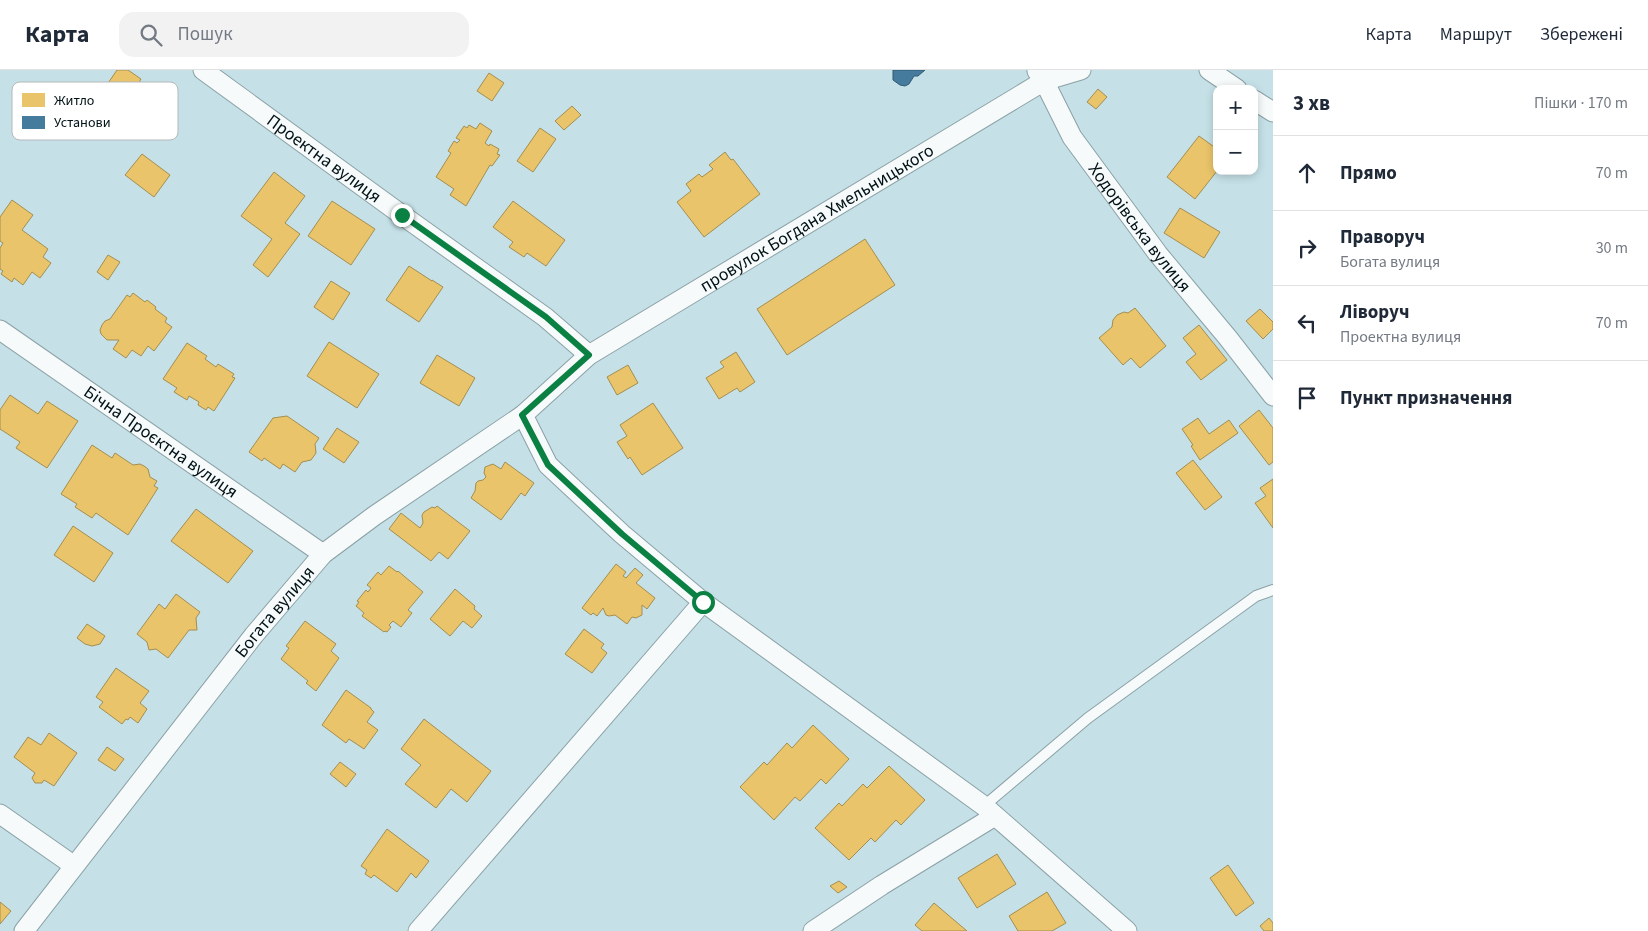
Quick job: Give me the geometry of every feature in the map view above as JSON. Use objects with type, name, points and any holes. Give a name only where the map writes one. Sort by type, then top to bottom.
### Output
[{"type":"street","name":"Проектна вулиця","points":[[203,70],[546,317],[589,355]]},
{"type":"street","points":[[1040,75],[1081,70]]},
{"type":"street","points":[[1209,70],[1231,85]]},
{"type":"street","name":"провулок Богдана Хмельницького","points":[[589,355],[1040,75]]},
{"type":"street","name":"Ходорівська вулиця","points":[[1040,75],[1072,137],[1158,254],[1228,338],[1273,396]]},
{"type":"street","points":[[1258,103],[1273,112]]},
{"type":"street","name":"Бічна Проєктна вулиця","points":[[0,330],[323,554]]},
{"type":"street","name":"Богата вулиця","points":[[24,931],[73,865],[254,635],[323,554],[374,516],[522,415],[589,355]]},
{"type":"street","points":[[522,415],[548,465],[622,534],[703,602],[989,811],[1127,931]]},
{"type":"street","points":[[418,931],[703,602]]},
{"type":"street","points":[[813,931],[989,811]]},
{"type":"street","points":[[0,814],[73,865]]},
{"type":"lane","points":[[989,811],[1088,718],[1256,596],[1273,590]]},
{"type":"building: Житло","points":[[117,70],[128,70],[141,79],[139,82],[109,82]]},
{"type":"building: Житло","points":[[489,73],[504,83],[492,101],[477,91]]},
{"type":"building: Житло","points":[[1098,89],[1107,97],[1096,109],[1087,102]]},
{"type":"building: Житло","points":[[572,106],[581,115],[564,130],[555,121]]},
{"type":"building: Житло","points":[[480,123],[492,131],[485,143],[499,149],[497,154],[500,155],[492,166],[490,165],[466,206],[450,195],[454,189],[436,177],[451,153],[448,151],[454,141],[457,143],[460,140],[456,138],[464,126],[467,128],[469,125],[476,129]]},
{"type":"building: Житло","points":[[540,128],[556,139],[533,172],[517,161]]},
{"type":"building: Житло","points":[[1199,136],[1213,146],[1214,175],[1195,199],[1167,177]]},
{"type":"building: Житло","points":[[725,152],[731,160],[733,159],[760,194],[704,237],[677,202],[691,191],[686,184],[699,174],[702,177],[713,169],[709,165]]},
{"type":"building: Житло","points":[[142,154],[170,175],[154,197],[125,175]]},
{"type":"building: Житло","points":[[274,172],[305,196],[285,223],[300,234],[268,277],[253,265],[272,239],[241,216]]},
{"type":"building: Житло","points":[[12,200],[33,215],[22,230],[48,249],[43,257],[51,263],[40,278],[32,272],[23,285],[14,278],[12,282],[1,274],[3,271],[0,269],[0,248],[3,243],[0,241],[0,217]]},
{"type":"building: Житло","points":[[332,201],[375,229],[351,265],[308,236]]},
{"type":"building: Житло","points":[[513,201],[565,240],[546,266],[527,253],[524,257],[509,247],[513,242],[493,227]]},
{"type":"building: Житло","points":[[1180,208],[1220,232],[1204,258],[1164,233]]},
{"type":"building: Житло","points":[[865,239],[895,285],[787,355],[757,309]]},
{"type":"building: Житло","points":[[108,255],[120,262],[108,280],[97,272]]},
{"type":"building: Житло","points":[[409,266],[443,287],[419,322],[386,300]]},
{"type":"building: Житло","points":[[331,281],[350,293],[333,320],[314,307]]},
{"type":"building: Житло","points":[[133,293],[156,307],[155,309],[167,318],[165,322],[172,327],[154,351],[148,346],[141,356],[132,350],[126,358],[113,349],[119,340],[107,340],[100,330],[105,321],[110,319],[127,295],[130,297]]},
{"type":"building: Житло","points":[[1135,308],[1166,346],[1140,368],[1131,358],[1123,365],[1099,338],[1112,327],[1113,320],[1117,315],[1124,312],[1128,313]]},
{"type":"building: Житло","points":[[1260,309],[1273,322],[1273,329],[1263,339],[1246,321]]},
{"type":"building: Житло","points":[[1199,325],[1227,360],[1201,380],[1186,362],[1196,354],[1183,338]]},
{"type":"building: Житло","points":[[329,342],[379,374],[357,408],[307,376]]},
{"type":"building: Житло","points":[[187,343],[207,356],[205,359],[216,367],[218,364],[234,374],[232,377],[235,378],[214,411],[208,407],[206,410],[198,405],[199,402],[189,396],[187,400],[174,392],[177,388],[163,379]]},
{"type":"building: Житло","points":[[736,352],[755,382],[740,392],[737,388],[719,399],[706,378],[724,367],[720,362]]},
{"type":"building: Житло","points":[[437,355],[475,378],[459,406],[420,383]]},
{"type":"building: Житло","points":[[628,365],[638,383],[617,395],[607,377]]},
{"type":"building: Житло","points":[[10,395],[38,414],[47,401],[78,421],[47,468],[16,448],[20,442],[0,429],[0,410]]},
{"type":"building: Житло","points":[[653,403],[683,448],[642,475],[617,442],[627,436],[620,425]]},
{"type":"building: Житло","points":[[1259,410],[1273,428],[1273,462],[1269,465],[1239,426]]},
{"type":"building: Житло","points":[[287,416],[319,438],[315,444],[316,453],[311,460],[302,462],[295,472],[283,464],[280,469],[264,458],[262,461],[249,452],[273,418]]},
{"type":"building: Житло","points":[[1198,418],[1209,434],[1229,420],[1238,433],[1200,460],[1182,429]]},
{"type":"building: Житло","points":[[337,428],[359,442],[344,463],[323,449]]},
{"type":"building: Житло","points":[[92,445],[112,458],[115,453],[133,465],[140,464],[144,466],[148,469],[150,477],[157,481],[154,486],[158,488],[128,535],[96,513],[92,518],[75,507],[77,504],[61,494]]},
{"type":"building: Житло","points":[[1193,460],[1222,497],[1205,510],[1176,473]]},
{"type":"building: Житло","points":[[505,462],[534,483],[525,496],[521,493],[501,520],[471,498],[475,491],[476,483],[486,477],[484,473],[485,467],[493,464],[501,469]]},
{"type":"building: Житло","points":[[1273,479],[1273,528],[1255,503],[1266,496],[1260,488]]},
{"type":"building: Житло","points":[[437,506],[470,531],[448,559],[439,552],[431,561],[389,529],[401,513],[420,528],[423,523],[422,515],[424,512]]},
{"type":"building: Житло","points":[[196,509],[253,551],[228,583],[171,541]]},
{"type":"building: Житло","points":[[73,526],[113,553],[94,582],[54,555]]},
{"type":"building: Житло","points":[[616,564],[626,572],[623,576],[626,578],[635,568],[643,575],[636,583],[655,598],[647,609],[642,605],[642,615],[636,618],[632,617],[627,624],[615,615],[606,615],[603,608],[597,616],[593,613],[591,615],[582,608]]},
{"type":"building: Житло","points":[[389,566],[423,592],[408,610],[412,613],[401,627],[393,621],[389,625],[391,627],[387,632],[384,632],[362,616],[364,613],[356,606],[359,602],[357,601],[366,590],[368,592],[371,588],[367,585],[378,572],[381,575]]},
{"type":"building: Житло","points":[[455,589],[475,606],[474,609],[482,616],[472,628],[463,621],[450,636],[430,619]]},
{"type":"building: Житло","points":[[176,594],[200,612],[196,618],[197,630],[189,630],[168,658],[156,649],[149,650],[147,642],[137,634],[159,604],[165,609]]},
{"type":"building: Житло","points":[[305,621],[336,644],[331,651],[339,658],[316,691],[306,683],[308,681],[281,659],[289,648],[286,646]]},
{"type":"building: Житло","points":[[87,624],[105,636],[100,644],[92,646],[85,644],[77,638]]},
{"type":"building: Житло","points":[[584,629],[604,644],[601,648],[607,653],[592,673],[565,654]]},
{"type":"building: Житло","points":[[116,668],[149,691],[140,703],[147,709],[138,723],[130,717],[122,724],[99,707],[103,702],[96,697]]},
{"type":"building: Житло","points":[[346,690],[374,712],[367,722],[378,730],[364,749],[349,739],[346,743],[322,725]]},
{"type":"building: Житло","points":[[424,719],[491,771],[467,802],[451,789],[436,808],[405,784],[421,765],[401,749]]},
{"type":"building: Житло","points":[[813,725],[849,759],[826,784],[821,779],[800,801],[795,797],[774,820],[740,787],[764,762],[767,765],[787,743],[792,748]]},
{"type":"building: Житло","points":[[49,733],[77,753],[54,786],[44,780],[42,783],[35,783],[32,778],[35,773],[14,757],[28,737],[41,745]]},
{"type":"building: Житло","points":[[107,747],[124,759],[115,771],[98,760]]},
{"type":"building: Житло","points":[[340,762],[356,774],[346,787],[330,774]]},
{"type":"building: Житло","points":[[889,766],[925,800],[901,825],[896,820],[875,842],[871,838],[849,860],[815,828],[839,803],[842,806],[863,784],[867,788]]},
{"type":"building: Житло","points":[[387,829],[429,861],[416,878],[411,873],[397,892],[374,875],[371,878],[365,874],[367,870],[361,866]]},
{"type":"building: Житло","points":[[997,854],[1016,884],[977,908],[958,878]]},
{"type":"building: Житло","points":[[1228,865],[1254,903],[1236,916],[1210,878]]},
{"type":"building: Житло","points":[[839,881],[847,887],[838,893],[830,886]]},
{"type":"building: Житло","points":[[1047,892],[1066,923],[1052,931],[1018,931],[1009,916]]},
{"type":"building: Житло","points":[[0,902],[11,911],[0,924]]},
{"type":"building: Житло","points":[[934,903],[967,931],[922,931],[915,925]]},
{"type":"building: Житло","points":[[1269,918],[1273,923],[1273,931],[1264,931],[1260,926]]},
{"type":"building: Установи","points":[[893,70],[925,70],[918,76],[914,76],[909,84],[905,86],[893,80]]},
{"type":"route","points":[[402,215],[546,317],[589,355],[522,415],[548,465],[622,534],[703,602]]}]
